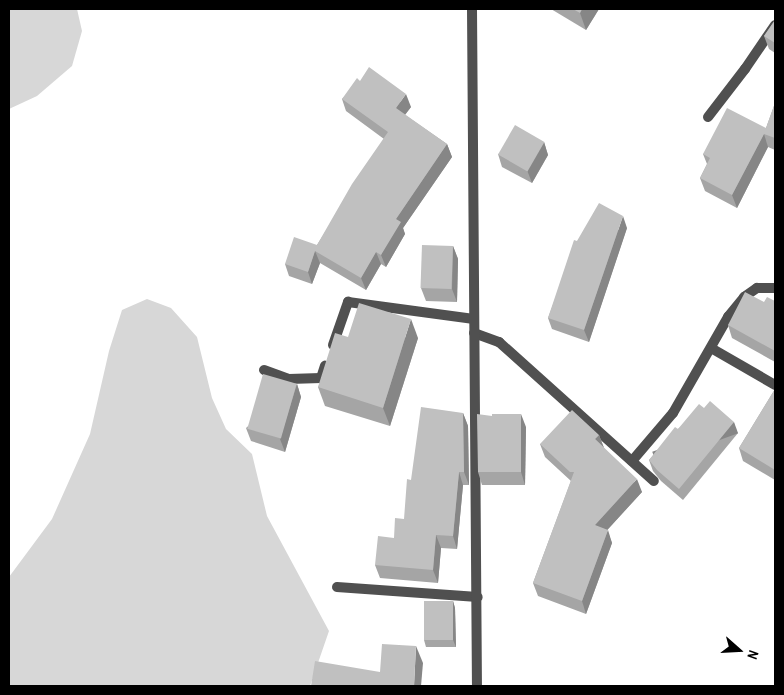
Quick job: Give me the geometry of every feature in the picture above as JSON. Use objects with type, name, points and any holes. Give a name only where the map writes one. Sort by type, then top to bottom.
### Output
[{"type":"street","points":[[472,9],[478,597],[477,686]]},
{"type":"street","points":[[708,117],[745,69],[775,25]]},
{"type":"street","points":[[632,461],[673,413],[728,317],[744,297],[757,288],[775,288]]},
{"type":"street","points":[[264,370],[289,379],[321,378],[348,302],[474,319]]},
{"type":"street","points":[[474,333],[499,342],[654,481]]},
{"type":"street","points":[[711,348],[775,385]]},
{"type":"street","points":[[337,587],[478,597]]},
{"type":"shaded area","points":[[9,9],[77,9],[82,31],[72,66],[37,96],[9,109]]},
{"type":"shaded area","points":[[147,299],[171,308],[197,337],[212,398],[226,429],[252,454],[267,516],[329,631],[310,686],[9,686],[9,577],[52,519],[90,434],[109,351],[122,310]]},
{"type":"building","points":[[573,9],[582,9],[580,13]]},
{"type":"building","points":[[775,20],[775,43],[764,36]]},
{"type":"building","points":[[369,67],[406,94],[396,108],[447,144],[396,219],[401,222],[381,255],[376,252],[361,278],[315,251],[308,272],[285,264],[294,237],[317,245],[352,184],[388,132],[342,99],[357,78],[360,81]]},
{"type":"building","points":[[775,103],[775,138],[764,134],[732,195],[700,178],[710,158],[703,154],[727,108],[766,128]]},
{"type":"building","points":[[515,125],[544,142],[527,171],[498,154]]},
{"type":"building","points":[[599,203],[623,216],[584,330],[548,318],[574,240],[577,241]]},
{"type":"building","points":[[422,245],[453,246],[451,289],[420,288]]},
{"type":"building","points":[[745,292],[764,302],[767,297],[775,301],[775,351],[728,325]]},
{"type":"building","points":[[359,303],[411,319],[383,408],[318,387],[335,333],[348,337]]},
{"type":"building","points":[[263,374],[297,384],[281,438],[247,429]]},
{"type":"building","points":[[775,389],[775,470],[739,448]]},
{"type":"building","points":[[710,401],[734,422],[679,489],[657,470],[649,460],[675,427],[678,429],[699,404],[704,408]]},
{"type":"building","points":[[421,407],[463,413],[464,472],[459,472],[453,536],[436,535],[433,570],[375,565],[378,536],[394,538],[395,518],[404,519],[407,479],[411,480]]},
{"type":"building","points":[[572,410],[599,435],[595,439],[637,479],[595,525],[608,530],[582,601],[533,583],[574,472],[570,472],[540,444]]},
{"type":"building","points":[[477,414],[492,416],[492,414],[521,414],[521,472],[478,472]]},
{"type":"building","points":[[424,601],[453,601],[453,640],[424,640]]},
{"type":"building","points":[[382,644],[416,646],[414,686],[311,686],[315,661],[380,672]]}]
